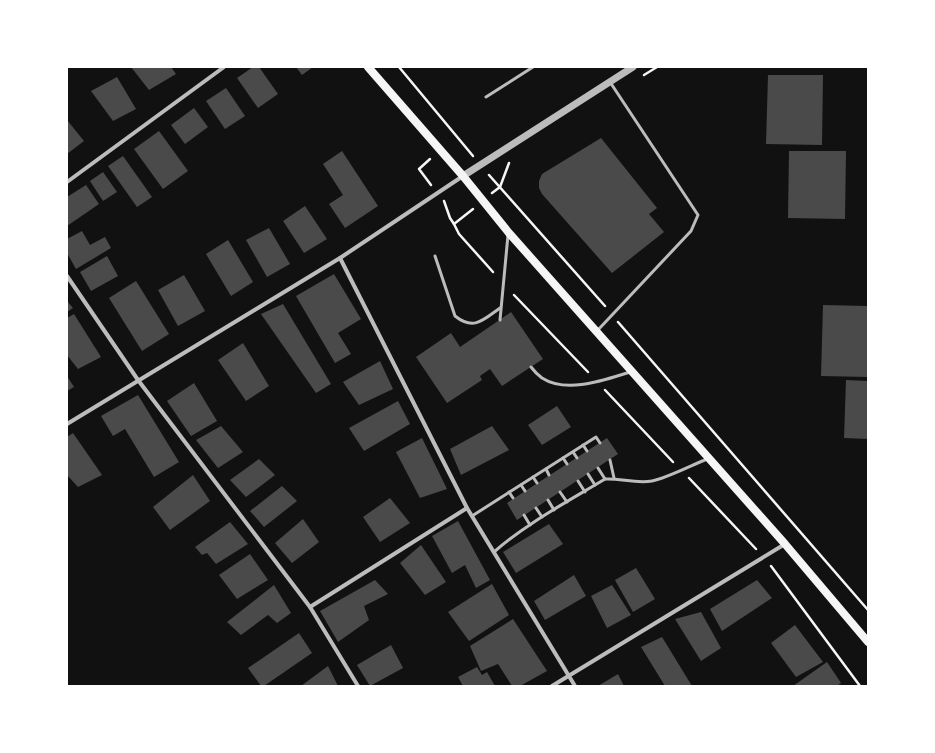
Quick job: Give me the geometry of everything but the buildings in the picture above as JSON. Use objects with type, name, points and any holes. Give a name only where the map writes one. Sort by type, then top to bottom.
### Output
[{"type":"main road","points":[[368,67],[463,176],[509,233],[785,544],[868,642]]},
{"type":"street","points":[[67,182],[224,67]]},
{"type":"street","points":[[67,424],[340,258],[463,176],[634,67]]},
{"type":"street","points":[[340,258],[467,508],[575,686]]},
{"type":"street","points":[[67,276],[138,380],[310,607],[358,686]]},
{"type":"street","points":[[310,607],[467,508]]},
{"type":"street","points":[[552,686],[785,544]]},
{"type":"lane","points":[[486,97],[533,67]]},
{"type":"lane","points":[[596,331],[691,231],[698,215],[610,82]]},
{"type":"lane","points":[[500,320],[500,308],[509,233]]},
{"type":"lane","points":[[435,256],[455,316],[462,322],[470,324],[478,323],[500,308]]},
{"type":"lane","points":[[531,367],[542,378],[552,382],[568,385],[596,381],[632,371]]},
{"type":"lane","points":[[472,516],[596,437],[600,443]]},
{"type":"lane","points":[[583,445],[587,451]]},
{"type":"lane","points":[[573,452],[577,458]]},
{"type":"lane","points":[[563,458],[567,464]]},
{"type":"lane","points":[[494,552],[510,538],[605,479],[614,478],[637,482],[653,481],[709,458]]},
{"type":"lane","points":[[610,460],[614,478]]},
{"type":"lane","points":[[598,468],[605,479]]},
{"type":"lane","points":[[546,469],[549,475]]},
{"type":"lane","points":[[588,474],[595,485]]},
{"type":"lane","points":[[533,477],[537,483]]},
{"type":"lane","points":[[578,481],[584,492]]},
{"type":"lane","points":[[521,485],[525,491]]},
{"type":"lane","points":[[509,492],[514,498]]},
{"type":"lane","points":[[560,492],[567,502]]},
{"type":"lane","points":[[548,500],[554,510]]},
{"type":"lane","points":[[536,508],[542,517]]},
{"type":"lane","points":[[524,515],[530,525]]},
{"type":"path","points":[[399,67],[481,165],[868,610]]},
{"type":"path","points":[[428,181],[447,206],[450,218],[459,234],[503,283],[764,557],[860,686]]},
{"type":"path","points":[[454,224],[483,202],[500,186]]}]
